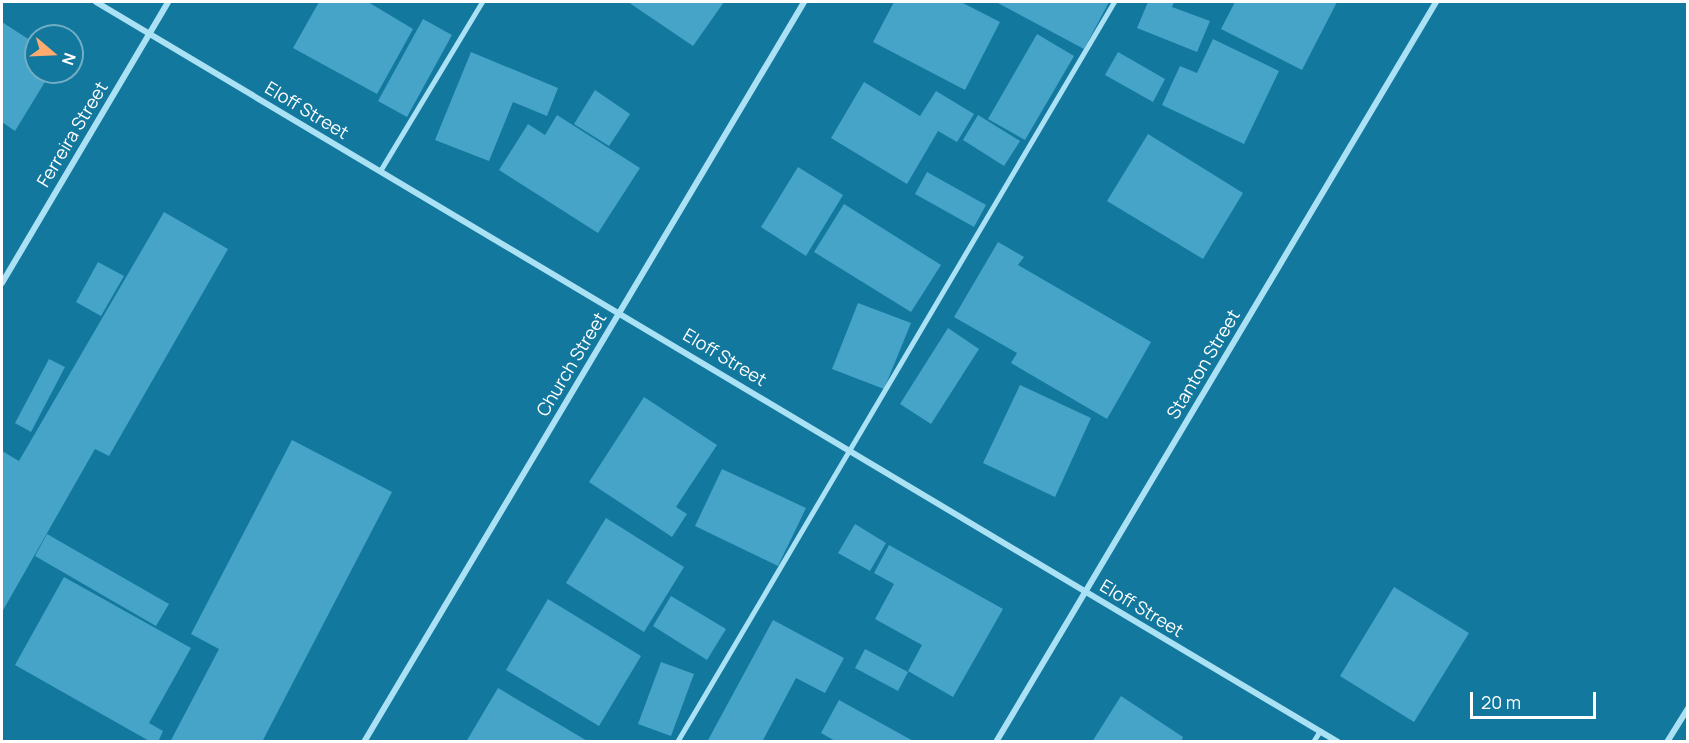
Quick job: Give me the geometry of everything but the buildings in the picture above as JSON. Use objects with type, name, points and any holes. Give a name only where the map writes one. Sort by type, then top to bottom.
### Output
[{"type":"street","name":"Eloff Street","points":[[96,2],[620,311],[1085,592],[1338,741]]},
{"type":"street","name":"Ferreira Street","points":[[2,283],[168,2]]},
{"type":"street","name":"Church Street","points":[[364,741],[804,2]]},
{"type":"street","name":"Stanton Street","points":[[996,741],[1436,2]]},
{"type":"street","points":[[1667,741],[1688,708]]},
{"type":"lane","points":[[380,171],[482,2]]},
{"type":"lane","points":[[677,741],[1114,2]]},
{"type":"lane","points":[[1313,741],[1320,731]]}]
